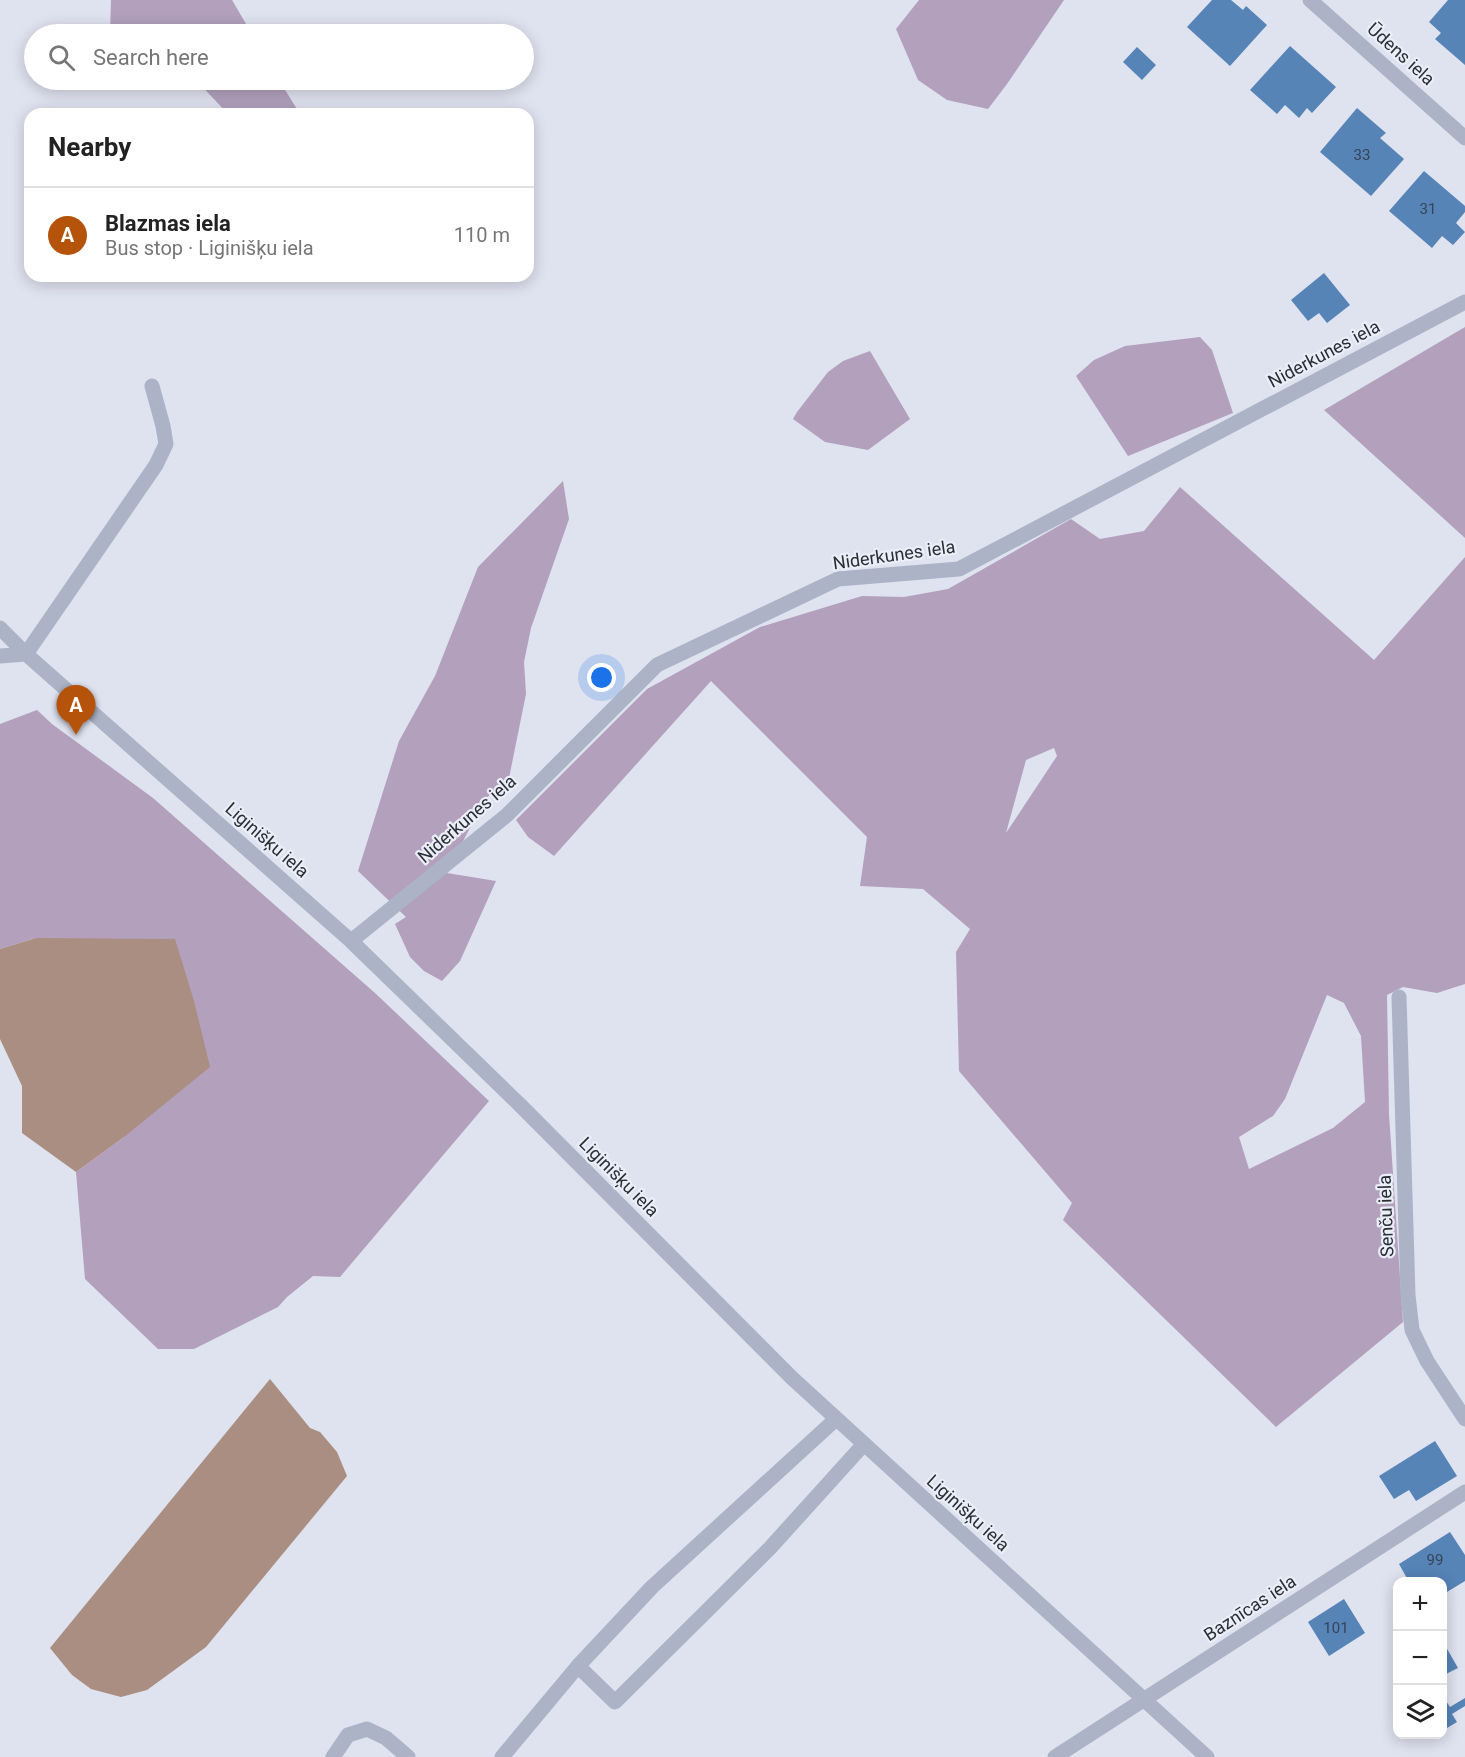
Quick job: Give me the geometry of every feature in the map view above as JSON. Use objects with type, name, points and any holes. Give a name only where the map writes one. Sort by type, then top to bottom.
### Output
[{"type":"street","name":"Ūdens iela","points":[[1310,0],[1465,138]]},
{"type":"street","name":"Niderkunes iela","points":[[351,940],[507,815],[657,665],[838,579],[959,569],[1465,302]]},
{"type":"street","points":[[0,656],[26,654],[156,465],[166,444],[152,386]]},
{"type":"street","name":"Liginišķu iela","points":[[0,628],[26,654],[351,940],[521,1106],[792,1378],[1207,1757]]},
{"type":"street","name":"Senču iela","points":[[1399,997],[1408,1295],[1412,1330],[1427,1361],[1465,1419]]},
{"type":"street","points":[[502,1757],[578,1666],[652,1587],[836,1419]]},
{"type":"street","points":[[578,1666],[615,1702],[770,1548],[864,1444]]},
{"type":"street","name":"Baznīcas iela","points":[[1055,1757],[1465,1492]]},
{"type":"street","points":[[333,1757],[348,1735],[368,1729],[386,1738],[408,1757]]},
{"type":"shaded area","points":[[111,0],[232,0],[246,24],[110,24]]},
{"type":"shaded area","points":[[919,0],[1064,0],[988,109],[947,100],[918,80],[896,29]]},
{"type":"shaded area","points":[[205,90],[285,90],[296,108],[222,108]]},
{"type":"shaded area","points":[[1465,327],[1465,538],[1324,410]]},
{"type":"shaded area","points":[[1200,337],[1212,350],[1233,413],[1128,456],[1076,376],[1094,360],[1125,346]]},
{"type":"shaded area","points":[[870,351],[910,419],[868,450],[825,442],[793,419],[828,372],[843,361]]},
{"type":"shaded area","points":[[563,481],[569,519],[531,628],[524,662],[526,694],[509,778],[484,800],[447,873],[496,881],[460,961],[442,981],[424,971],[410,957],[395,924],[406,917],[358,871],[399,741],[435,676],[478,567]]},
{"type":"shaded area","points":[[1180,487],[1374,660],[1465,557],[1465,984],[1437,993],[1403,987],[1387,995],[1389,1114],[1403,1322],[1276,1427],[1063,1220],[1072,1203],[959,1071],[956,952],[970,929],[923,889],[860,886],[867,837],[711,681],[554,856],[528,837],[516,820],[647,689],[760,627],[862,596],[904,597],[948,589],[1071,519],[1100,539],[1144,531]],"holes":[[[1054,748],[1057,756],[1006,833],[1026,760]],[[1327,995],[1344,1003],[1361,1036],[1365,1102],[1333,1128],[1249,1169],[1239,1137],[1273,1116],[1285,1099]]]},
{"type":"shaded area","points":[[37,710],[52,724],[153,798],[375,993],[489,1101],[340,1277],[313,1276],[278,1307],[194,1349],[158,1349],[85,1279],[76,1172],[124,1137],[36,938],[0,949],[0,724]]},
{"type":"shaded area","points":[[36,938],[175,939],[194,1001],[210,1067],[124,1137],[76,1172],[22,1133],[22,1086],[0,1039],[0,949]]},
{"type":"shaded area","points":[[270,1379],[310,1428],[320,1432],[337,1452],[347,1476],[206,1647],[147,1690],[121,1697],[91,1689],[72,1675],[50,1648]]},
{"type":"building","points":[[1212,0],[1231,0],[1243,10],[1246,6],[1267,25],[1230,66],[1187,27]]},
{"type":"building","points":[[1448,0],[1465,0],[1465,65],[1435,39],[1441,33],[1429,22]]},
{"type":"building","points":[[1290,46],[1336,87],[1312,113],[1307,108],[1299,118],[1285,105],[1277,114],[1250,90]]},
{"type":"building","points":[[1137,47],[1156,65],[1142,80],[1123,62]]},
{"type":"building","points":[[1357,108],[1386,133],[1380,138],[1404,159],[1371,196],[1320,152]]},
{"type":"building","points":[[1424,171],[1465,206],[1465,212],[1456,223],[1465,232],[1453,245],[1442,236],[1432,248],[1389,211]]},
{"type":"building","points":[[1324,273],[1350,305],[1327,323],[1319,313],[1308,321],[1291,300]]},
{"type":"building","points":[[1435,1441],[1457,1476],[1416,1501],[1409,1490],[1394,1499],[1379,1476]]},
{"type":"building","points":[[1450,1532],[1465,1555],[1465,1581],[1447,1592],[1447,1577],[1406,1577],[1399,1564]]},
{"type":"building","points":[[1344,1599],[1365,1633],[1329,1656],[1308,1622]]},
{"type":"building","points":[[1447,1649],[1458,1668],[1447,1674]]},
{"type":"building","points":[[1465,1698],[1465,1706],[1452,1714],[1457,1722],[1447,1728],[1447,1702],[1450,1707]]},
{"type":"place","name":"Blazmas iela","points":[[76,735]]}]
